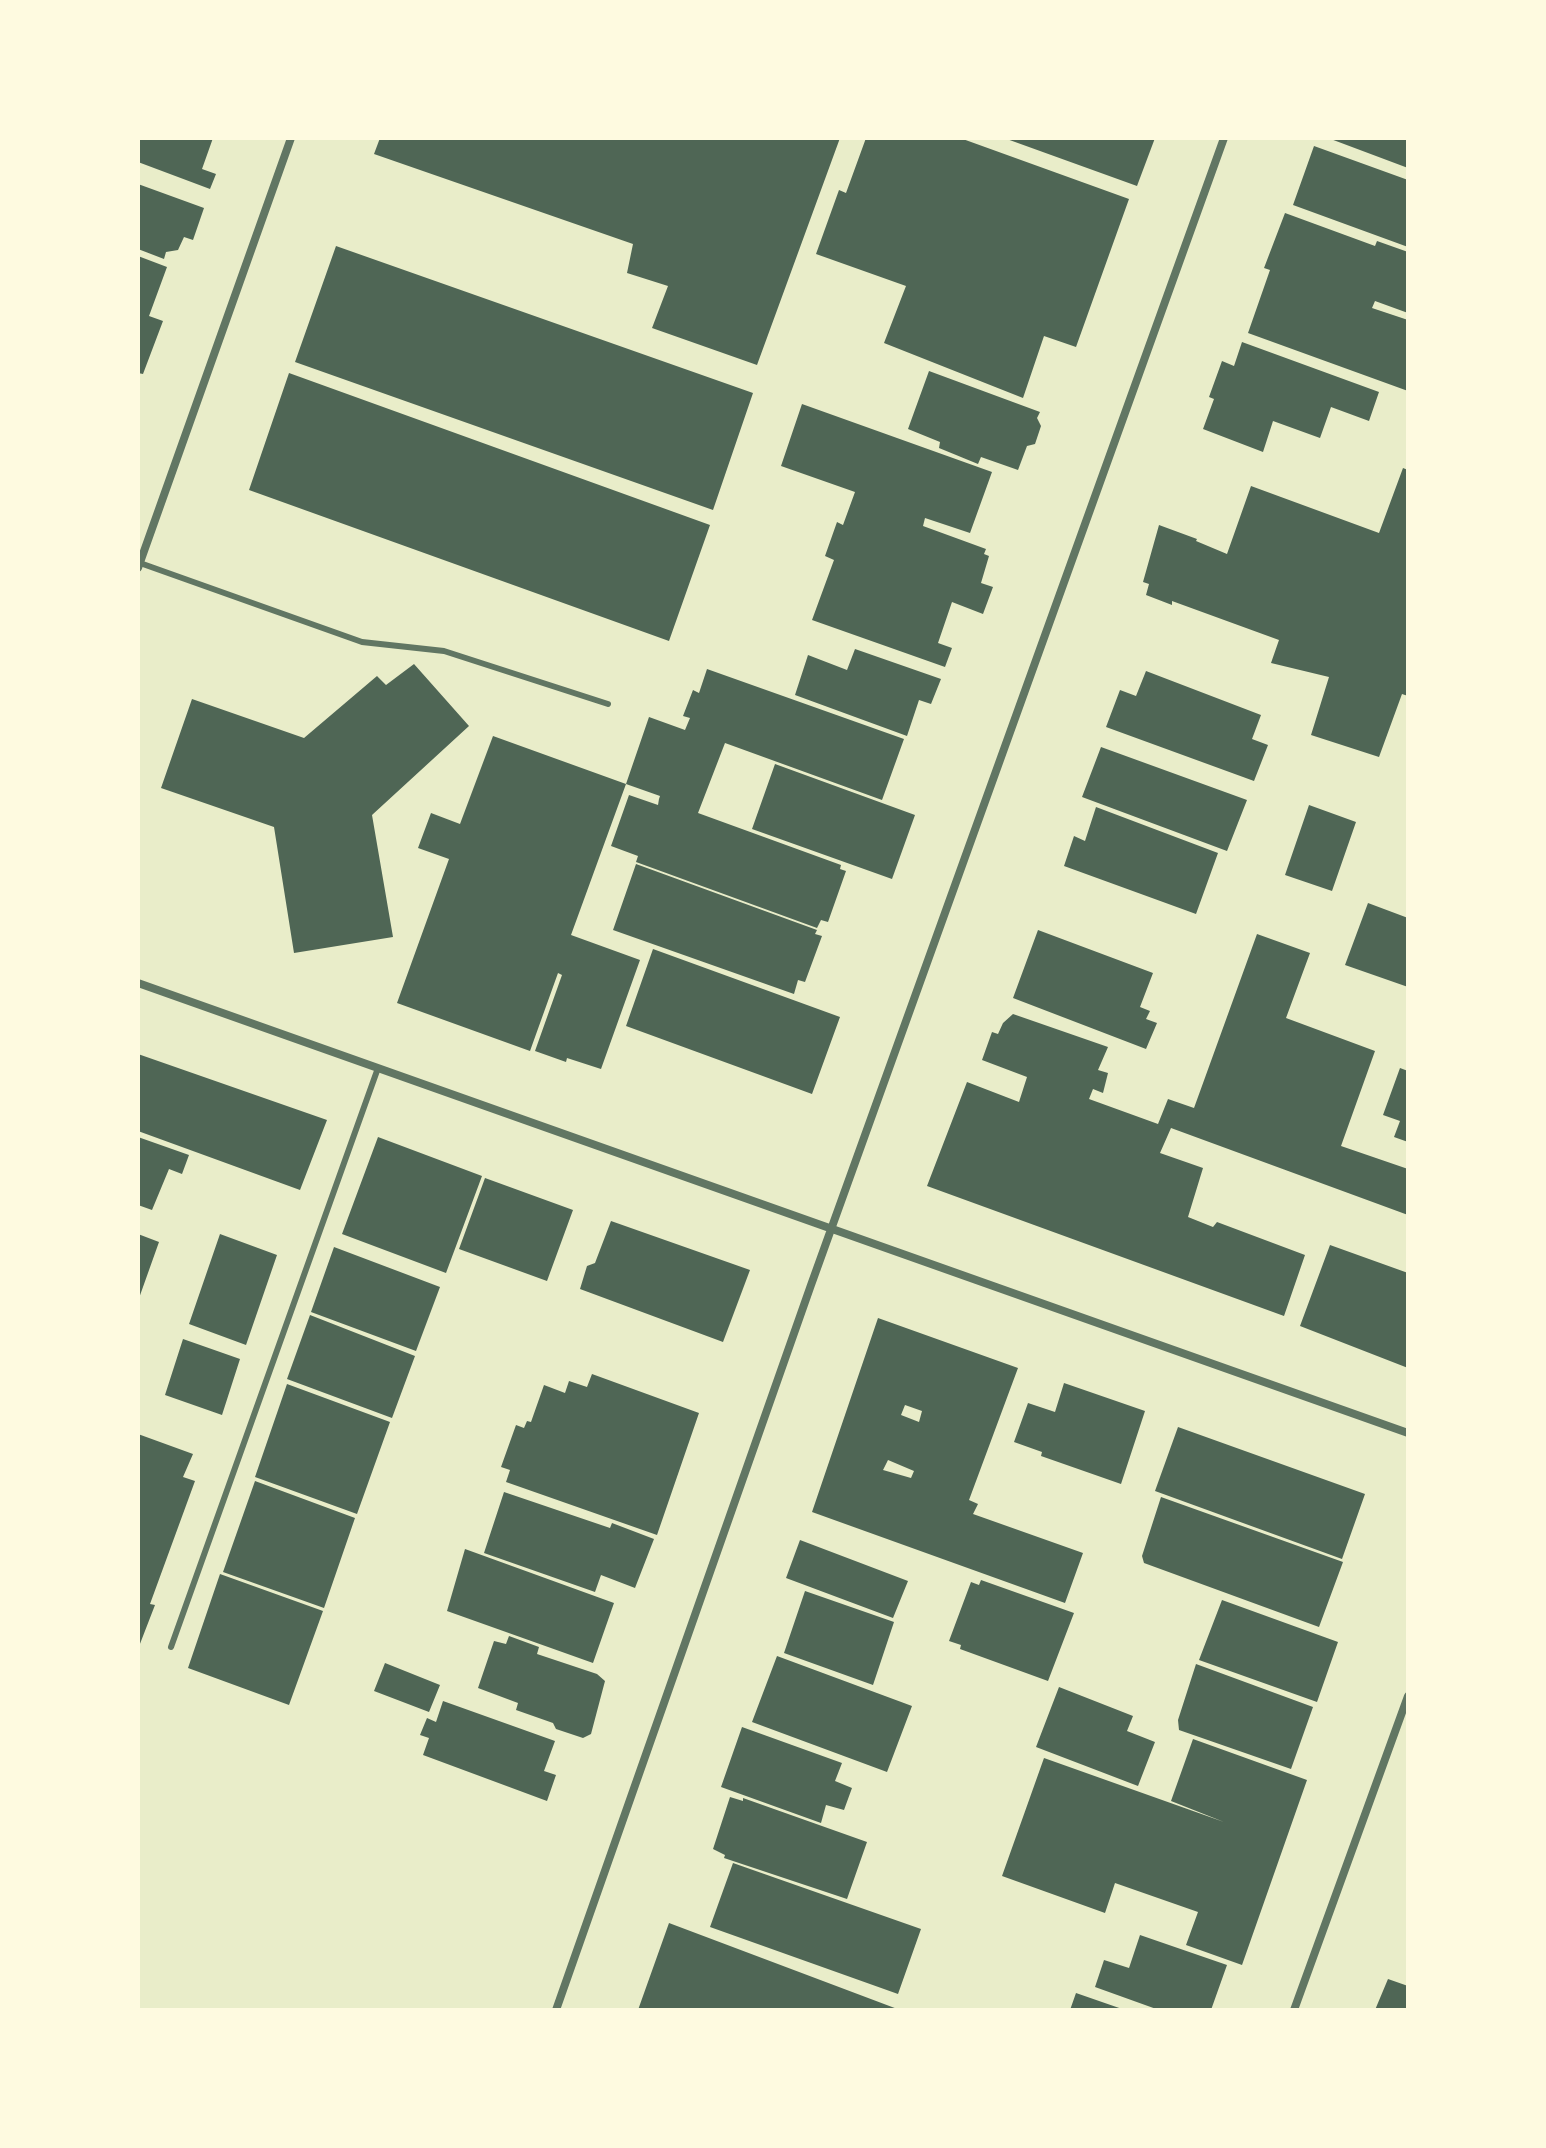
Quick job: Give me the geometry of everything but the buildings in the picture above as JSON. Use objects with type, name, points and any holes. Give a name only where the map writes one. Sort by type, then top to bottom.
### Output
[{"type":"street","points":[[139,565],[291,138]]},
{"type":"street","points":[[556,2010],[832,1226],[1224,138]]},
{"type":"street","points":[[138,983],[832,1226],[1408,1433]]},
{"type":"street","points":[[1294,2010],[1408,1696]]},
{"type":"lane","points":[[139,565],[362,642],[444,651],[608,704]]},
{"type":"lane","points":[[171,1647],[378,1068]]}]
